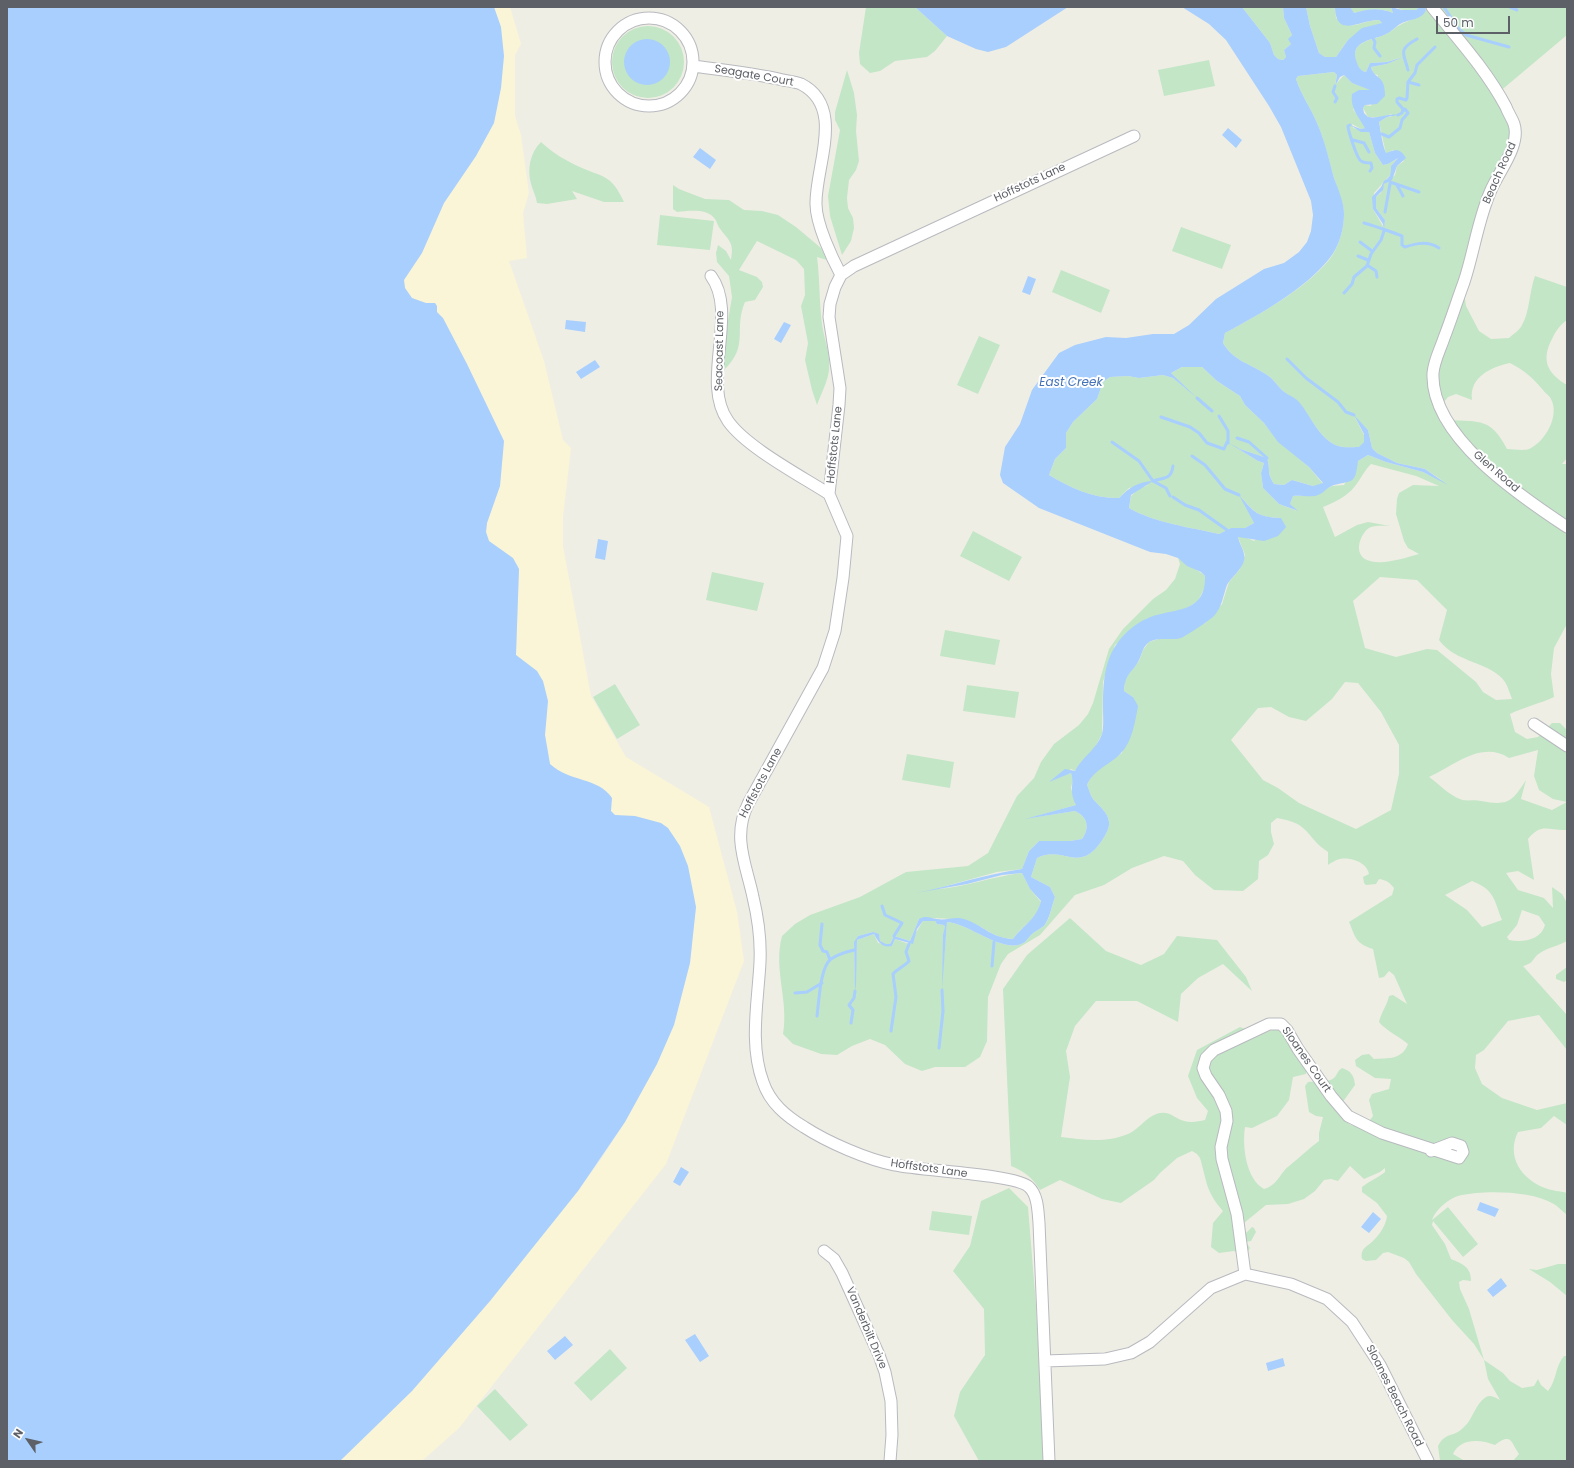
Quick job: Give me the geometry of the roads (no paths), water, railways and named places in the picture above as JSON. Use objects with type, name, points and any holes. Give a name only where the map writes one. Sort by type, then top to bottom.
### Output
[{"type":"street","name":"Beach Road","points":[[1432,7],[1490,80],[1514,124],[1516,136],[1509,154],[1497,175],[1486,200],[1467,273],[1445,335]]},
{"type":"street","points":[[649,18],[664,20],[677,27],[687,38],[692,52],[693,66],[690,80],[682,93],[670,102],[656,106],[642,106],[628,102],[616,92],[608,80],[605,66],[606,52],[612,38],[622,27],[634,20],[649,18]]},
{"type":"street","name":"Seagate Court","points":[[693,66],[775,78],[801,84],[815,95],[824,110],[825,145],[816,205],[821,228],[833,260],[841,275]]},
{"type":"street","name":"Hoffstots Lane","points":[[1049,1461],[1039,1223],[1036,1203],[1029,1187],[1021,1183],[1000,1178],[894,1165],[852,1151],[805,1128],[784,1114],[768,1094],[759,1069],[755,1044],[760,942],[753,898],[740,844],[740,826],[748,804],[823,668],[835,631],[843,578],[847,536],[829,494],[840,405],[840,388],[830,317],[830,304],[835,287],[841,275],[854,266],[1134,136]]},
{"type":"street","name":"Seacoast Lane","points":[[711,276],[716,284],[721,300],[718,382],[720,403],[726,417],[740,434],[754,446],[829,494]]},
{"type":"street","name":"Glen Road","points":[[1445,335],[1435,363],[1433,374],[1437,401],[1448,425],[1477,458],[1536,507],[1567,527]]},
{"type":"street","points":[[1534,724],[1567,746]]},
{"type":"street","name":"Sloanes Court","points":[[1245,1274],[1237,1214],[1222,1159],[1221,1147],[1227,1121],[1226,1111],[1219,1095],[1206,1076],[1203,1068],[1206,1058],[1214,1050],[1269,1024],[1281,1024],[1287,1030],[1298,1049],[1331,1096],[1348,1116],[1382,1133],[1432,1150]]},
{"type":"street","name":"Vanderbilt Drive","points":[[824,1251],[834,1259],[842,1273],[885,1372],[891,1401],[892,1435],[890,1461]]},
{"type":"street","points":[[1045,1362],[1105,1359],[1131,1353],[1150,1342],[1211,1288],[1245,1274]]},
{"type":"street","name":"Sloanes Beach Road","points":[[1245,1274],[1291,1284],[1309,1290],[1327,1299],[1341,1310],[1366,1341],[1380,1365],[1428,1461]]},
{"type":"water","points":[[7,7],[494,7],[501,27],[504,56],[501,88],[494,123],[476,156],[444,203],[422,253],[404,280],[405,288],[412,298],[426,303],[435,303],[437,306],[437,312],[443,318],[467,364],[504,441],[500,486],[487,523],[486,532],[489,541],[513,558],[519,569],[516,655],[537,671],[543,681],[548,701],[545,735],[550,764],[566,774],[599,786],[606,791],[612,798],[611,811],[615,815],[635,816],[661,823],[668,828],[680,846],[688,866],[696,907],[690,963],[674,1025],[657,1064],[625,1122],[578,1191],[490,1301],[412,1391],[340,1461],[7,1461]]},
{"type":"water","points":[[915,7],[1068,7],[1006,47],[988,52],[976,49],[947,36]]},
{"type":"water","name":"East Creek","points":[[1182,7],[1242,7],[1270,43],[1274,55],[1278,59],[1283,60],[1286,57],[1284,50],[1291,44],[1288,39],[1292,35],[1284,18],[1283,7],[1306,7],[1310,26],[1319,53],[1325,57],[1336,57],[1348,40],[1362,28],[1382,23],[1379,20],[1351,26],[1345,25],[1340,23],[1336,17],[1335,7],[1350,7],[1354,13],[1374,9],[1393,13],[1391,7],[1402,10],[1416,10],[1419,7],[1425,7],[1426,10],[1422,16],[1404,22],[1386,34],[1364,42],[1356,49],[1355,54],[1358,66],[1362,71],[1366,72],[1370,63],[1387,62],[1403,57],[1387,64],[1371,67],[1375,74],[1382,80],[1385,89],[1385,96],[1377,104],[1365,105],[1363,108],[1364,113],[1368,117],[1398,115],[1387,117],[1379,122],[1386,153],[1398,150],[1402,152],[1406,158],[1397,166],[1392,180],[1384,184],[1383,190],[1376,197],[1376,208],[1385,220],[1384,231],[1383,224],[1373,209],[1372,197],[1384,181],[1389,177],[1391,173],[1391,166],[1398,158],[1388,164],[1383,165],[1375,153],[1369,132],[1361,132],[1350,125],[1361,129],[1365,128],[1353,108],[1352,94],[1359,90],[1370,90],[1352,83],[1344,75],[1340,77],[1335,86],[1337,75],[1334,72],[1298,76],[1296,79],[1320,130],[1342,200],[1344,220],[1342,232],[1333,254],[1319,270],[1281,300],[1225,333],[1223,343],[1231,353],[1241,361],[1267,375],[1284,392],[1297,400],[1320,433],[1331,443],[1340,447],[1359,447],[1364,442],[1364,434],[1354,415],[1368,430],[1372,448],[1377,453],[1397,463],[1425,469],[1448,485],[1423,472],[1386,462],[1368,455],[1358,461],[1356,474],[1349,482],[1334,485],[1315,496],[1293,496],[1290,504],[1298,511],[1279,504],[1263,488],[1261,473],[1264,463],[1258,461],[1227,442],[1240,449],[1267,458],[1269,473],[1274,484],[1284,485],[1292,480],[1313,486],[1323,483],[1309,467],[1278,442],[1264,423],[1245,405],[1240,396],[1217,381],[1202,367],[1182,367],[1171,373],[1197,398],[1173,378],[1163,375],[1139,378],[1128,376],[1110,377],[1103,382],[1097,399],[1073,422],[1066,433],[1066,448],[1055,459],[1049,475],[1083,492],[1110,498],[1119,498],[1134,486],[1153,481],[1131,495],[1129,508],[1161,521],[1184,527],[1219,534],[1231,528],[1245,528],[1254,523],[1239,495],[1257,513],[1267,517],[1281,518],[1286,527],[1278,536],[1264,541],[1238,537],[1244,554],[1243,563],[1227,585],[1217,613],[1198,628],[1181,638],[1159,639],[1151,641],[1144,647],[1138,662],[1127,678],[1124,691],[1133,697],[1138,706],[1128,743],[1117,757],[1094,775],[1087,785],[1092,797],[1105,812],[1108,818],[1109,826],[1103,839],[1094,850],[1086,856],[1079,858],[1055,854],[1037,858],[1031,877],[1050,887],[1055,897],[1044,926],[1025,942],[1017,945],[1007,945],[956,924],[947,922],[942,990],[944,925],[937,924],[935,921],[923,921],[917,929],[913,944],[895,939],[892,946],[886,946],[879,942],[874,934],[857,940],[855,991],[854,942],[858,936],[873,932],[879,934],[880,941],[886,944],[890,944],[894,936],[910,941],[919,919],[926,917],[940,919],[964,919],[993,934],[1013,939],[1033,917],[1041,901],[1030,889],[1022,873],[1002,875],[967,884],[916,893],[1022,869],[1029,851],[1039,841],[1070,841],[1082,839],[1085,835],[1087,827],[1086,823],[1083,816],[1075,811],[1025,819],[1076,805],[1072,795],[1071,773],[1049,782],[1065,769],[1075,771],[1081,761],[1093,749],[1100,739],[1103,728],[1104,678],[1109,659],[1119,641],[1130,629],[1143,620],[1156,615],[1176,611],[1193,604],[1200,598],[1204,589],[1205,576],[1201,572],[1187,566],[1178,558],[1166,554],[1150,552],[1039,508],[1003,483],[1000,475],[1005,447],[1020,424],[1032,390],[1059,353],[1075,345],[1106,337],[1126,338],[1153,334],[1174,334],[1189,325],[1216,299],[1264,269],[1284,263],[1299,252],[1307,242],[1311,231],[1313,215],[1311,201],[1281,127],[1226,40],[1209,24]]},
{"type":"water","points":[[647,39],[660,43],[666,49],[670,62],[666,75],[660,81],[647,85],[634,81],[628,75],[624,62],[628,49],[634,43]]},
{"type":"water","points":[[1228,128],[1242,140],[1236,148],[1222,135]]},
{"type":"water","points":[[700,148],[716,160],[710,169],[693,157]]},
{"type":"water","points":[[1028,276],[1036,279],[1030,295],[1022,292]]},
{"type":"water","points":[[566,320],[586,322],[585,332],[565,329]]},
{"type":"water","points":[[784,322],[791,325],[781,343],[774,339]]},
{"type":"water","points":[[595,360],[600,367],[581,379],[576,372]]},
{"type":"water","points":[[598,539],[608,541],[605,560],[595,558]]},
{"type":"water","points":[[681,1167],[689,1172],[680,1186],[673,1182]]},
{"type":"water","points":[[1480,1202],[1499,1209],[1495,1217],[1477,1210]]},
{"type":"water","points":[[1373,1212],[1381,1219],[1369,1233],[1361,1227]]},
{"type":"water","points":[[1501,1278],[1507,1286],[1493,1297],[1487,1290]]},
{"type":"water","points":[[695,1334],[709,1356],[700,1362],[685,1340]]},
{"type":"water","points":[[565,1336],[573,1345],[555,1360],[547,1351]]},
{"type":"water","points":[[1283,1358],[1285,1366],[1268,1371],[1266,1363]]},
{"type":"waterway","points":[[1444,7],[1457,27],[1466,35],[1509,47]]},
{"type":"waterway","points":[[1510,7],[1517,10]]},
{"type":"waterway","points":[[1373,38],[1375,42],[1374,48],[1380,56]]},
{"type":"waterway","points":[[1408,70],[1404,56],[1404,49],[1417,39]]},
{"type":"waterway","points":[[1398,115],[1402,113],[1403,109],[1397,102],[1397,99],[1399,98],[1406,100],[1408,82],[1415,73],[1417,65],[1435,47]]},
{"type":"waterway","points":[[1408,82],[1419,85]]},
{"type":"waterway","points":[[1335,86],[1333,92],[1337,98],[1335,102]]},
{"type":"waterway","points":[[1382,134],[1389,137],[1400,128],[1402,120],[1408,113],[1405,109],[1403,111]]},
{"type":"waterway","points":[[1350,125],[1348,126],[1348,129],[1357,155],[1362,162],[1371,163],[1372,168],[1370,171]]},
{"type":"waterway","points":[[1353,140],[1364,143],[1369,152]]},
{"type":"waterway","points":[[1390,182],[1419,192]]},
{"type":"waterway","points":[[1385,212],[1390,184]]},
{"type":"waterway","points":[[1397,185],[1403,196]]},
{"type":"waterway","points":[[1364,223],[1402,236],[1402,245],[1405,247],[1422,243],[1431,244],[1439,248]]},
{"type":"waterway","points":[[1344,293],[1352,284],[1354,277],[1367,266],[1371,254],[1381,240],[1384,231]]},
{"type":"waterway","points":[[1360,242],[1372,251]]},
{"type":"waterway","points":[[1358,256],[1368,260]]},
{"type":"waterway","points":[[1367,265],[1376,271],[1377,277]]},
{"type":"waterway","points":[[1287,359],[1306,378],[1338,402],[1346,412],[1354,415]]},
{"type":"waterway","points":[[1197,398],[1212,411]]},
{"type":"waterway","points":[[1219,416],[1228,431],[1228,443]]},
{"type":"waterway","points":[[1161,417],[1190,427],[1199,433],[1207,443],[1224,449],[1227,442]]},
{"type":"waterway","points":[[1237,438],[1249,442],[1267,458]]},
{"type":"waterway","points":[[1112,442],[1139,461],[1153,481],[1166,488],[1170,496]]},
{"type":"waterway","points":[[1192,456],[1205,465],[1225,489],[1239,495]]},
{"type":"waterway","points":[[1153,481],[1169,476],[1173,466]]},
{"type":"waterway","points":[[1173,497],[1185,505],[1199,510],[1227,530]]},
{"type":"waterway","points":[[882,906],[885,915],[902,923],[894,936]]},
{"type":"waterway","points":[[822,924],[820,945],[823,951],[827,952],[830,960]]},
{"type":"waterway","points":[[992,966],[994,942]]},
{"type":"waterway","points":[[891,1031],[896,997],[893,974],[909,961],[906,952],[909,944]]},
{"type":"waterway","points":[[817,1016],[822,977],[827,963],[836,956],[854,950]]},
{"type":"waterway","points":[[795,993],[807,992],[822,983]]},
{"type":"waterway","points":[[939,1048],[943,1011],[942,990]]},
{"type":"waterway","points":[[851,1023],[853,1010],[849,1005],[854,998],[855,991]]}]
